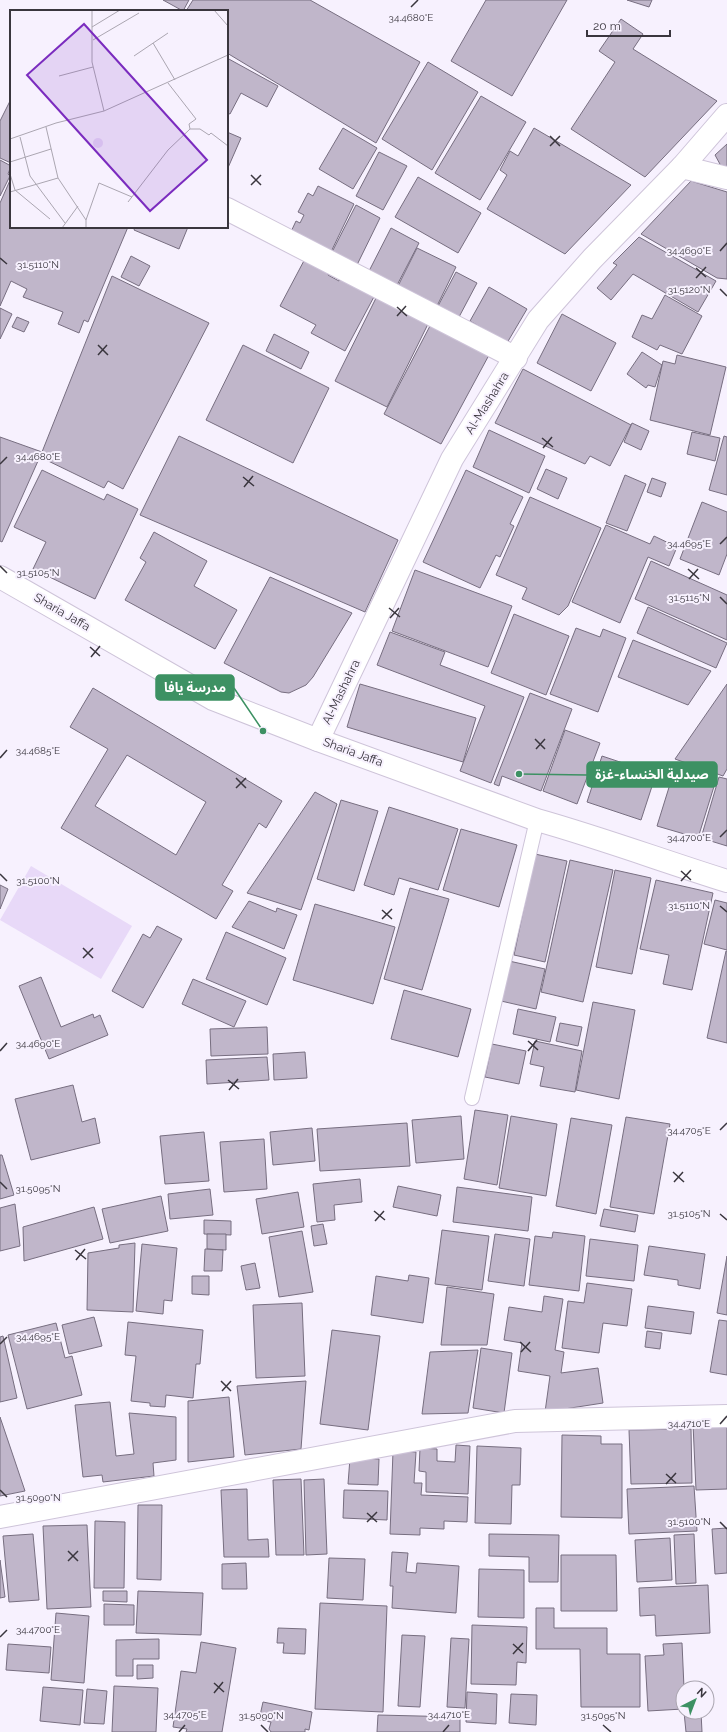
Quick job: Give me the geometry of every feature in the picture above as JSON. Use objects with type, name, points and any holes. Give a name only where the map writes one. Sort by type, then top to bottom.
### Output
[{"type":"street","name":"Al-Mashahra","points":[[318,740],[452,459],[516,358],[538,320],[592,258],[682,167],[727,115]]},
{"type":"street","points":[[682,167],[727,178]]},
{"type":"street","points":[[228,210],[516,358]]},
{"type":"street","name":"Sharia Jaffa","points":[[0,577],[213,699],[318,740],[537,820],[727,881]]},
{"type":"street","points":[[0,1517],[514,1421],[727,1416]]},
{"type":"lane","points":[[472,1098],[537,820]]},
{"type":"shaded area","points":[[31,866],[132,926],[101,979],[0,920]]},
{"type":"building","points":[[163,0],[189,0],[184,10]]},
{"type":"building","points":[[193,0],[310,0],[420,62],[376,143],[228,54],[228,10],[187,10]]},
{"type":"building","points":[[486,0],[567,0],[512,96],[451,61]]},
{"type":"building","points":[[627,0],[652,0],[649,7]]},
{"type":"building","points":[[621,19],[643,34],[633,49],[717,101],[645,177],[571,129],[615,62],[599,51]]},
{"type":"building","points":[[228,59],[278,86],[267,107],[241,93],[230,114],[228,113]]},
{"type":"building","points":[[428,62],[478,92],[432,170],[382,139]]},
{"type":"building","points":[[481,96],[526,122],[480,200],[435,173]]},
{"type":"building","points":[[10,101],[10,163],[0,158],[0,121]]},
{"type":"building","points":[[343,128],[377,148],[353,189],[319,169]]},
{"type":"building","points":[[534,128],[631,185],[565,254],[487,209],[507,175],[500,170],[510,151],[518,156]]},
{"type":"building","points":[[228,132],[241,138],[228,168]]},
{"type":"building","points":[[727,144],[727,168],[721,166],[715,155]]},
{"type":"building","points":[[379,152],[407,166],[383,210],[356,196]]},
{"type":"building","points":[[0,160],[10,165],[8,174],[10,176],[0,196]]},
{"type":"building","points":[[418,177],[481,213],[458,253],[395,217]]},
{"type":"building","points":[[10,180],[10,228],[128,228],[88,322],[84,320],[79,333],[58,324],[63,312],[23,297],[27,289],[11,281],[0,306],[0,203]]},
{"type":"building","points":[[691,181],[727,192],[727,279],[717,278],[641,234]]},
{"type":"building","points":[[318,186],[354,204],[329,256],[289,236],[296,221],[300,223],[304,215],[298,212],[308,193],[313,196]]},
{"type":"building","points":[[356,205],[380,218],[355,269],[330,256]]},
{"type":"building","points":[[135,228],[188,228],[179,249],[134,230]]},
{"type":"building","points":[[391,228],[419,243],[395,289],[367,275]]},
{"type":"building","points":[[639,237],[716,281],[698,312],[633,274],[611,300],[597,288],[617,265],[613,263]]},
{"type":"building","points":[[417,248],[456,267],[437,306],[398,286]]},
{"type":"building","points":[[307,255],[331,268],[328,275],[339,281],[342,275],[376,293],[345,351],[311,333],[316,325],[280,306]]},
{"type":"building","points":[[131,256],[150,266],[139,286],[121,277]]},
{"type":"building","points":[[456,272],[477,283],[459,317],[438,306]]},
{"type":"building","points":[[112,276],[209,323],[123,489],[108,481],[104,488],[40,457]]},
{"type":"building","points":[[489,287],[527,309],[507,343],[470,321]]},
{"type":"building","points":[[665,295],[702,316],[682,354],[660,345],[657,350],[632,337],[642,315],[652,319]]},
{"type":"building","points":[[377,296],[429,322],[387,407],[335,381]]},
{"type":"building","points":[[0,308],[12,314],[0,339]]},
{"type":"building","points":[[562,314],[616,343],[591,391],[537,363]]},
{"type":"building","points":[[17,317],[29,322],[24,332],[12,327]]},
{"type":"building","points":[[431,324],[489,355],[441,444],[384,414]]},
{"type":"building","points":[[274,334],[309,352],[301,369],[266,351]]},
{"type":"building","points":[[243,345],[329,388],[293,463],[206,420]]},
{"type":"building","points":[[642,352],[662,365],[655,387],[648,385],[646,388],[627,374]]},
{"type":"building","points":[[677,355],[726,367],[710,435],[650,420],[663,361],[675,364]]},
{"type":"building","points":[[523,369],[631,425],[610,466],[590,456],[585,464],[495,423]]},
{"type":"building","points":[[632,423],[649,431],[641,450],[624,442]]},
{"type":"building","points":[[489,430],[545,456],[529,493],[473,467]]},
{"type":"building","points":[[692,432],[720,438],[715,461],[687,454]]},
{"type":"building","points":[[179,436],[398,540],[365,612],[140,515]]},
{"type":"building","points":[[724,436],[727,437],[727,495],[709,490]]},
{"type":"building","points":[[0,437],[42,452],[2,542],[0,541]]},
{"type":"building","points":[[546,469],[567,478],[558,499],[537,489]]},
{"type":"building","points":[[42,470],[104,500],[107,494],[138,509],[95,599],[33,569],[46,542],[14,527]]},
{"type":"building","points":[[466,470],[523,497],[510,524],[514,526],[500,557],[496,555],[480,588],[423,562]]},
{"type":"building","points":[[625,475],[646,484],[627,531],[606,523]]},
{"type":"building","points":[[652,478],[666,483],[661,497],[647,492]]},
{"type":"building","points":[[530,497],[601,528],[568,606],[559,615],[522,599],[527,588],[496,575]]},
{"type":"building","points":[[702,502],[727,512],[727,554],[719,575],[680,559]]},
{"type":"building","points":[[606,525],[650,544],[654,536],[677,547],[669,566],[648,557],[620,623],[572,602]]},
{"type":"building","points":[[154,532],[207,561],[194,586],[237,610],[215,649],[125,600],[146,562],[140,558]]},
{"type":"building","points":[[651,561],[727,595],[727,640],[635,599]]},
{"type":"building","points":[[415,570],[512,606],[488,667],[392,631]]},
{"type":"building","points":[[270,577],[352,613],[313,677],[306,685],[289,693],[281,692],[224,663]]},
{"type":"building","points":[[648,607],[727,643],[716,668],[637,633]]},
{"type":"building","points":[[514,614],[569,636],[546,695],[491,673]]},
{"type":"building","points":[[576,628],[600,637],[603,629],[626,638],[598,712],[550,694]]},
{"type":"building","points":[[390,632],[445,652],[440,665],[524,697],[491,783],[460,771],[485,706],[377,665]]},
{"type":"building","points":[[633,640],[711,671],[688,705],[618,677]]},
{"type":"building","points":[[360,684],[476,718],[463,762],[347,727]]},
{"type":"building","points":[[727,684],[727,769],[723,776],[675,759]]},
{"type":"building","points":[[93,688],[282,801],[266,828],[259,823],[222,885],[233,891],[216,919],[61,828],[108,749],[70,727]],"holes":[[[127,755],[206,802],[176,855],[95,806]]]},
{"type":"building","points":[[530,693],[572,709],[541,791],[502,776],[499,786],[494,784]]},
{"type":"building","points":[[565,730],[600,743],[577,804],[543,791]]},
{"type":"building","points":[[602,756],[656,774],[641,820],[587,802]]},
{"type":"building","points":[[675,768],[716,780],[698,838],[657,826]]},
{"type":"building","points":[[719,777],[727,779],[727,846],[701,838]]},
{"type":"building","points":[[315,792],[337,804],[301,910],[247,893]]},
{"type":"building","points":[[341,800],[378,811],[354,891],[317,879]]},
{"type":"building","points":[[389,807],[458,829],[438,890],[399,878],[394,895],[364,885]]},
{"type":"building","points":[[461,829],[517,845],[499,907],[443,890]]},
{"type":"building","points":[[535,854],[567,861],[545,962],[514,955]]},
{"type":"building","points":[[570,860],[613,870],[583,1002],[541,992]]},
{"type":"building","points":[[615,870],[651,878],[632,974],[596,967]]},
{"type":"building","points":[[656,880],[713,893],[692,990],[663,984],[669,955],[640,949]]},
{"type":"building","points":[[0,885],[8,889],[0,909]]},
{"type":"building","points":[[410,888],[449,899],[422,990],[384,979]]},
{"type":"building","points":[[715,900],[727,903],[727,950],[704,944]]},
{"type":"building","points":[[249,901],[276,912],[277,908],[297,915],[284,949],[232,927]]},
{"type":"building","points":[[315,904],[395,927],[373,1004],[293,980]]},
{"type":"building","points":[[157,926],[182,939],[143,1008],[112,991],[143,934],[150,938]]},
{"type":"building","points":[[226,932],[286,958],[267,1005],[206,979]]},
{"type":"building","points":[[727,951],[727,1043],[707,1038]]},
{"type":"building","points":[[509,961],[545,969],[536,1009],[501,1001]]},
{"type":"building","points":[[41,977],[61,1027],[93,1014],[94,1018],[100,1015],[108,1035],[49,1059],[19,986]]},
{"type":"building","points":[[193,979],[246,1001],[234,1027],[182,1004]]},
{"type":"building","points":[[404,990],[471,1009],[458,1057],[391,1039]]},
{"type":"building","points":[[593,1002],[635,1010],[619,1099],[576,1090]]},
{"type":"building","points":[[518,1009],[556,1017],[550,1042],[513,1034]]},
{"type":"building","points":[[560,1023],[582,1027],[578,1046],[556,1041]]},
{"type":"building","points":[[267,1027],[268,1054],[211,1056],[210,1029]]},
{"type":"building","points":[[535,1041],[582,1051],[575,1092],[540,1086],[544,1067],[530,1064]]},
{"type":"building","points":[[492,1044],[526,1051],[519,1084],[485,1077]]},
{"type":"building","points":[[305,1052],[307,1078],[274,1080],[273,1054]]},
{"type":"building","points":[[267,1057],[269,1080],[207,1084],[206,1060]]},
{"type":"building","points":[[73,1085],[82,1122],[95,1118],[100,1143],[31,1160],[15,1099]]},
{"type":"building","points":[[475,1110],[508,1115],[497,1185],[464,1179]]},
{"type":"building","points":[[461,1116],[464,1159],[416,1163],[412,1120]]},
{"type":"building","points":[[511,1116],[557,1124],[546,1196],[499,1188]]},
{"type":"building","points":[[626,1117],[670,1124],[654,1214],[610,1207]]},
{"type":"building","points":[[571,1118],[612,1125],[596,1214],[556,1206]]},
{"type":"building","points":[[407,1123],[410,1166],[320,1171],[317,1129]]},
{"type":"building","points":[[312,1128],[315,1161],[273,1165],[270,1132]]},
{"type":"building","points":[[204,1132],[209,1181],[165,1184],[160,1136]]},
{"type":"building","points":[[264,1139],[267,1189],[224,1192],[220,1142]]},
{"type":"building","points":[[0,1155],[2,1155],[14,1195],[0,1199]]},
{"type":"building","points":[[360,1179],[362,1202],[334,1205],[335,1220],[317,1222],[313,1184]]},
{"type":"building","points":[[398,1186],[441,1195],[437,1216],[393,1207]]},
{"type":"building","points":[[457,1187],[532,1197],[528,1231],[453,1222]]},
{"type":"building","points":[[210,1189],[213,1215],[170,1219],[168,1194]]},
{"type":"building","points":[[298,1192],[304,1227],[262,1234],[256,1199]]},
{"type":"building","points":[[161,1196],[168,1231],[110,1243],[102,1209]]},
{"type":"building","points":[[15,1204],[20,1246],[0,1251],[0,1208]]},
{"type":"building","points":[[94,1207],[103,1239],[24,1261],[23,1227]]},
{"type":"building","points":[[604,1209],[638,1215],[635,1232],[600,1226]]},
{"type":"building","points":[[204,1220],[231,1221],[231,1235],[204,1234]]},
{"type":"building","points":[[323,1224],[327,1244],[314,1246],[311,1226]]},
{"type":"building","points":[[442,1230],[489,1236],[482,1290],[435,1284]]},
{"type":"building","points":[[302,1231],[313,1292],[279,1297],[269,1237]]},
{"type":"building","points":[[553,1232],[585,1236],[579,1291],[529,1285],[535,1236],[552,1238]]},
{"type":"building","points":[[207,1234],[226,1234],[226,1250],[207,1249]]},
{"type":"building","points":[[495,1234],[530,1239],[524,1286],[488,1281]]},
{"type":"building","points":[[590,1239],[638,1245],[634,1281],[586,1276]]},
{"type":"building","points":[[135,1243],[133,1312],[87,1310],[88,1253],[119,1248],[119,1245]]},
{"type":"building","points":[[142,1244],[177,1248],[172,1301],[164,1300],[163,1314],[136,1311]]},
{"type":"building","points":[[649,1246],[705,1254],[700,1289],[678,1285],[678,1280],[644,1275]]},
{"type":"building","points":[[205,1249],[223,1250],[222,1271],[204,1271]]},
{"type":"building","points":[[727,1256],[727,1315],[717,1313]]},
{"type":"building","points":[[255,1263],[260,1288],[246,1290],[241,1266]]},
{"type":"building","points":[[409,1275],[429,1278],[423,1323],[371,1315],[376,1276],[408,1281]]},
{"type":"building","points":[[192,1276],[209,1276],[209,1295],[192,1294]]},
{"type":"building","points":[[587,1283],[632,1289],[627,1326],[603,1323],[599,1353],[562,1348],[568,1301],[584,1303]]},
{"type":"building","points":[[447,1287],[494,1294],[487,1345],[441,1345]]},
{"type":"building","points":[[544,1296],[563,1299],[555,1350],[564,1352],[561,1373],[598,1368],[603,1403],[545,1412],[550,1376],[518,1371],[522,1343],[504,1340],[509,1307],[542,1312]]},
{"type":"building","points":[[302,1303],[305,1376],[256,1378],[253,1305]]},
{"type":"building","points":[[648,1306],[694,1312],[691,1334],[645,1328]]},
{"type":"building","points":[[94,1317],[102,1346],[69,1354],[62,1325]]},
{"type":"building","points":[[719,1320],[727,1321],[727,1375],[710,1372]]},
{"type":"building","points":[[128,1322],[203,1330],[200,1364],[196,1364],[193,1398],[166,1395],[165,1407],[150,1406],[150,1403],[131,1401],[136,1356],[125,1355]]},
{"type":"building","points":[[56,1323],[65,1358],[72,1356],[82,1395],[27,1409],[8,1335]]},
{"type":"building","points":[[332,1330],[380,1336],[368,1430],[320,1424]]},
{"type":"building","points":[[647,1331],[662,1333],[660,1349],[645,1347]]},
{"type":"building","points":[[3,1336],[17,1398],[0,1402],[0,1337]]},
{"type":"building","points":[[481,1348],[512,1353],[504,1413],[473,1408]]},
{"type":"building","points":[[478,1350],[468,1413],[422,1414],[430,1352]]},
{"type":"building","points":[[306,1381],[301,1449],[245,1455],[237,1386]]},
{"type":"building","points":[[229,1397],[234,1457],[188,1462],[188,1401]]},
{"type":"building","points":[[110,1402],[116,1456],[134,1454],[129,1413],[176,1417],[176,1460],[153,1463],[154,1476],[103,1482],[102,1475],[83,1477],[75,1405]]},
{"type":"building","points":[[0,1417],[25,1491],[0,1496]]},
{"type":"building","points":[[727,1423],[727,1489],[696,1490],[693,1424]]},
{"type":"building","points":[[691,1429],[692,1483],[631,1484],[629,1430]]},
{"type":"building","points":[[562,1435],[601,1436],[601,1444],[622,1444],[622,1518],[561,1517]]},
{"type":"building","points":[[456,1445],[470,1446],[468,1494],[426,1492],[426,1472],[419,1471],[420,1448],[437,1449],[437,1461],[455,1462]]},
{"type":"building","points":[[477,1446],[521,1448],[520,1485],[512,1485],[511,1524],[475,1523]]},
{"type":"building","points":[[393,1451],[416,1452],[414,1483],[422,1483],[421,1495],[468,1497],[467,1522],[444,1521],[444,1529],[420,1528],[420,1535],[390,1534]]},
{"type":"building","points":[[350,1458],[379,1459],[378,1485],[348,1484]]},
{"type":"building","points":[[301,1479],[304,1555],[276,1555],[273,1480]]},
{"type":"building","points":[[324,1479],[327,1554],[306,1555],[304,1480]]},
{"type":"building","points":[[694,1486],[697,1531],[629,1534],[627,1489]]},
{"type":"building","points":[[247,1489],[248,1540],[268,1539],[269,1557],[224,1557],[221,1490]]},
{"type":"building","points":[[344,1490],[388,1491],[387,1520],[343,1518]]},
{"type":"building","points":[[138,1505],[162,1505],[161,1580],[137,1579]]},
{"type":"building","points":[[95,1521],[125,1522],[124,1588],[94,1588]]},
{"type":"building","points":[[87,1525],[91,1607],[47,1609],[43,1526]]},
{"type":"building","points":[[727,1528],[727,1573],[715,1574],[712,1529]]},
{"type":"building","points":[[33,1534],[39,1600],[9,1602],[3,1536]]},
{"type":"building","points":[[489,1534],[559,1535],[558,1582],[529,1582],[529,1557],[489,1556]]},
{"type":"building","points":[[694,1534],[696,1583],[676,1584],[674,1535]]},
{"type":"building","points":[[670,1538],[672,1580],[637,1582],[635,1540]]},
{"type":"building","points":[[392,1552],[408,1553],[406,1572],[416,1573],[417,1563],[459,1566],[456,1613],[392,1608],[393,1586],[390,1586]]},
{"type":"building","points":[[561,1555],[616,1555],[617,1611],[561,1611]]},
{"type":"building","points":[[329,1558],[365,1559],[363,1600],[327,1598]]},
{"type":"building","points":[[0,1560],[5,1597],[0,1598]]},
{"type":"building","points":[[246,1563],[247,1589],[222,1589],[222,1564]]},
{"type":"building","points":[[479,1569],[524,1570],[524,1618],[478,1617]]},
{"type":"building","points":[[708,1585],[710,1633],[656,1636],[655,1615],[640,1616],[639,1588]]},
{"type":"building","points":[[103,1591],[127,1591],[127,1602],[103,1601]]},
{"type":"building","points":[[138,1591],[203,1593],[201,1635],[136,1633]]},
{"type":"building","points":[[320,1603],[387,1606],[383,1712],[315,1709]]},
{"type":"building","points":[[104,1604],[134,1605],[134,1625],[104,1625]]},
{"type":"building","points":[[536,1608],[554,1608],[554,1628],[607,1628],[607,1654],[640,1654],[640,1707],[581,1707],[580,1649],[536,1649]]},
{"type":"building","points":[[56,1613],[89,1616],[84,1683],[51,1680]]},
{"type":"building","points":[[472,1625],[527,1627],[526,1663],[517,1662],[516,1685],[471,1684]]},
{"type":"building","points":[[278,1628],[306,1629],[305,1654],[283,1653],[284,1643],[277,1643]]},
{"type":"building","points":[[402,1635],[425,1636],[420,1707],[398,1706]]},
{"type":"building","points":[[451,1638],[469,1639],[465,1708],[447,1707]]},
{"type":"building","points":[[159,1639],[159,1659],[133,1659],[133,1676],[116,1676],[116,1640]]},
{"type":"building","points":[[201,1642],[236,1648],[222,1732],[186,1732],[187,1729],[173,1727],[181,1671],[196,1673]]},
{"type":"building","points":[[682,1643],[684,1680],[675,1680],[675,1709],[648,1711],[645,1656],[664,1655],[663,1644]]},
{"type":"building","points":[[8,1644],[51,1647],[49,1673],[6,1670]]},
{"type":"building","points":[[137,1665],[153,1665],[153,1678],[137,1679]]},
{"type":"building","points":[[114,1686],[158,1688],[156,1732],[112,1732]]},
{"type":"building","points":[[43,1687],[83,1690],[80,1725],[40,1721]]},
{"type":"building","points":[[87,1689],[107,1691],[104,1724],[84,1723]]},
{"type":"building","points":[[467,1692],[497,1694],[496,1724],[466,1722]]},
{"type":"building","points":[[511,1694],[537,1695],[536,1725],[509,1723]]},
{"type":"building","points":[[263,1702],[312,1712],[309,1730],[305,1729],[305,1732],[271,1732],[269,1729],[271,1722],[259,1720]]},
{"type":"building","points":[[378,1715],[460,1717],[460,1732],[377,1732]]},
{"type":"building","points":[[685,1720],[701,1720],[702,1732],[686,1732]]},
{"type":"place","name":"مدرسة يافا","points":[[263,731]]},
{"type":"place","name":"صيدلية الخنساء-غزة","points":[[519,774]]}]
